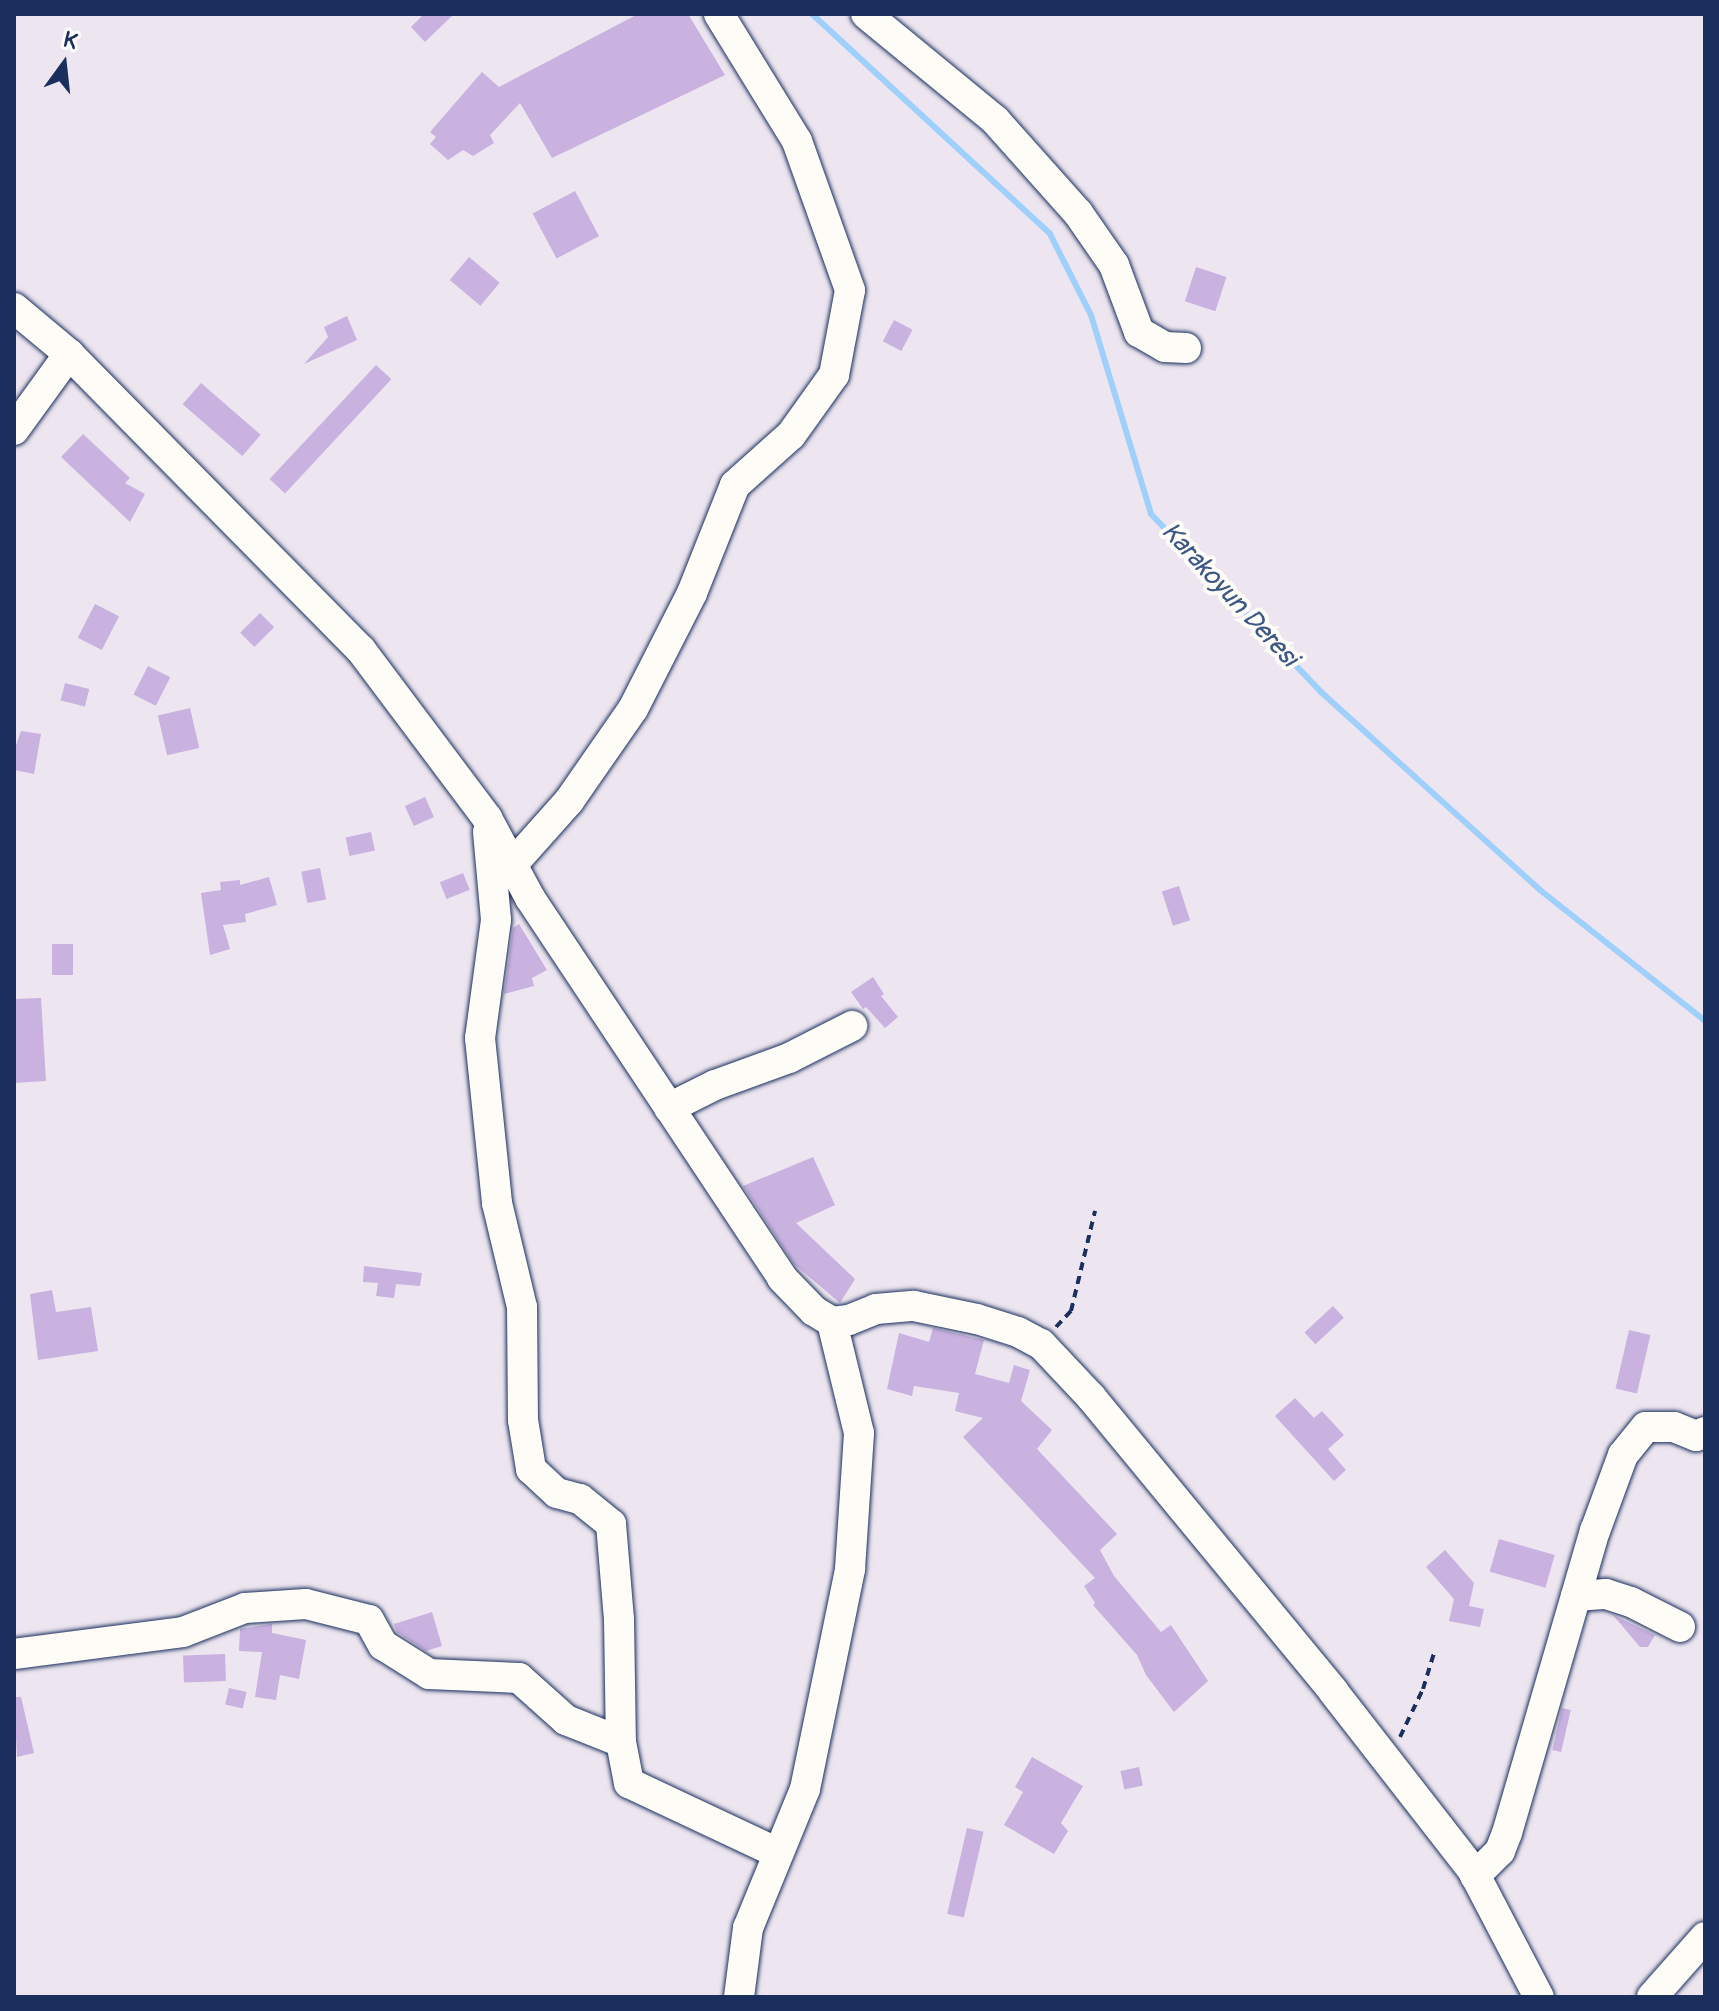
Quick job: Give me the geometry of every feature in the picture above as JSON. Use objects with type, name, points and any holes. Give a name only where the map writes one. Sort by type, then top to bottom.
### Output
[{"type":"street","points":[[512,865],[569,801],[633,709],[692,593],[735,485],[791,435],[834,375],[850,290],[797,141],[719,14]]},
{"type":"street","points":[[866,14],[995,120],[1078,213],[1114,265],[1139,332],[1165,347],[1186,348]]},
{"type":"street","points":[[14,308],[69,354],[361,650],[487,818],[530,898],[782,1278],[814,1311],[832,1322],[849,1320],[876,1309],[914,1306],[977,1319],[1018,1332],[1041,1344],[1091,1397],[1386,1759],[1475,1876],[1539,1997]]},
{"type":"street","points":[[14,430],[69,354]]},
{"type":"street","points":[[487,818],[496,920],[480,1038],[497,1203],[522,1307],[523,1420],[531,1469],[557,1493],[580,1499],[611,1524],[619,1619],[621,1742],[629,1783],[778,1853]]},
{"type":"street","points":[[669,1108],[715,1085],[789,1058],[852,1026]]},
{"type":"street","points":[[739,1997],[748,1928],[805,1789],[850,1569],[859,1433],[832,1322]]},
{"type":"street","points":[[1475,1876],[1500,1851],[1507,1833],[1576,1596],[1623,1455],[1646,1427],[1674,1427],[1702,1436]]},
{"type":"street","points":[[1576,1596],[1606,1594],[1631,1602],[1680,1627]]},
{"type":"street","points":[[14,1654],[183,1632],[245,1608],[306,1604],[369,1620],[383,1645],[429,1674],[519,1678],[566,1720],[621,1742]]},
{"type":"street","points":[[1652,1997],[1705,1937]]},
{"type":"path","points":[[1041,1344],[1071,1311],[1095,1211]]},
{"type":"path","points":[[1386,1759],[1410,1721],[1434,1653]]},
{"type":"building","points":[[424,14],[454,14],[425,42],[411,27]]},
{"type":"building","points":[[638,14],[688,14],[725,75],[552,158],[520,103],[490,135],[494,143],[473,156],[463,150],[448,160],[430,144],[436,137],[430,132],[482,72],[499,87]]},
{"type":"building","points":[[575,191],[599,236],[557,259],[533,214]]},
{"type":"building","points":[[469,257],[500,283],[480,306],[450,280]]},
{"type":"building","points":[[1196,267],[1226,277],[1215,311],[1185,301]]},
{"type":"building","points":[[347,316],[357,340],[304,364],[328,337],[324,327]]},
{"type":"building","points":[[894,320],[913,330],[901,351],[883,341]]},
{"type":"building","points":[[376,365],[391,379],[285,493],[270,479]]},
{"type":"building","points":[[201,383],[261,435],[242,456],[183,404]]},
{"type":"building","points":[[83,434],[130,478],[125,483],[145,494],[130,522],[61,457]]},
{"type":"building","points":[[95,604],[119,616],[102,650],[78,638]]},
{"type":"building","points":[[260,613],[274,627],[254,647],[240,633]]},
{"type":"building","points":[[148,666],[170,677],[156,706],[133,695]]},
{"type":"building","points":[[65,683],[89,689],[85,707],[61,700]]},
{"type":"building","points":[[190,708],[199,748],[167,755],[158,715]]},
{"type":"building","points":[[21,731],[41,734],[34,774],[14,770],[14,751]]},
{"type":"building","points":[[425,797],[434,817],[414,826],[405,806]]},
{"type":"building","points":[[371,832],[375,851],[350,856],[346,837]]},
{"type":"building","points":[[320,868],[326,899],[307,903],[301,872]]},
{"type":"building","points":[[463,873],[470,890],[447,899],[440,882]]},
{"type":"building","points":[[269,877],[277,905],[245,914],[246,922],[223,925],[230,949],[210,955],[201,893],[221,890],[220,882],[240,880],[240,885]]},
{"type":"building","points":[[1179,886],[1190,920],[1173,926],[1162,892]]},
{"type":"building","points":[[519,924],[547,970],[532,978],[534,986],[504,994],[513,928]]},
{"type":"building","points":[[52,944],[73,944],[73,975],[52,975]]},
{"type":"building","points":[[873,977],[884,994],[881,996],[898,1017],[885,1028],[866,1007],[863,1009],[851,992]]},
{"type":"building","points":[[41,998],[46,1081],[14,1083],[14,999]]},
{"type":"building","points":[[813,1157],[835,1205],[796,1223],[855,1279],[840,1303],[794,1264],[743,1186]]},
{"type":"building","points":[[364,1266],[422,1273],[420,1286],[396,1284],[394,1298],[376,1296],[378,1283],[363,1282]]},
{"type":"building","points":[[52,1290],[56,1312],[91,1307],[98,1351],[38,1360],[30,1294]]},
{"type":"building","points":[[1333,1306],[1344,1318],[1315,1344],[1304,1333]]},
{"type":"building","points":[[933,1328],[984,1340],[975,1374],[1009,1383],[1014,1365],[1030,1370],[1021,1401],[1052,1430],[1037,1449],[1117,1534],[1100,1550],[1114,1576],[1161,1632],[1171,1625],[1208,1681],[1174,1712],[1146,1675],[1137,1655],[1093,1605],[1095,1603],[1084,1586],[1095,1578],[963,1437],[983,1418],[955,1411],[959,1393],[914,1386],[912,1396],[887,1389],[899,1333],[929,1342]]},
{"type":"building","points":[[1629,1330],[1650,1335],[1637,1393],[1616,1388]]},
{"type":"building","points":[[1295,1398],[1314,1418],[1322,1411],[1344,1435],[1328,1449],[1346,1470],[1334,1481],[1275,1416]]},
{"type":"building","points":[[1499,1539],[1555,1555],[1545,1588],[1490,1572]]},
{"type":"building","points":[[1445,1550],[1474,1583],[1469,1606],[1484,1609],[1480,1627],[1449,1621],[1454,1599],[1426,1567]]},
{"type":"building","points":[[432,1612],[442,1646],[426,1651],[397,1632],[394,1624]]},
{"type":"building","points":[[1613,1615],[1655,1635],[1648,1647],[1640,1647]]},
{"type":"building","points":[[272,1624],[272,1633],[306,1640],[299,1679],[280,1675],[276,1700],[255,1697],[262,1652],[239,1651],[240,1629]]},
{"type":"building","points":[[225,1654],[226,1681],[184,1682],[183,1655]]},
{"type":"building","points":[[229,1688],[247,1692],[243,1709],[225,1705]]},
{"type":"building","points":[[14,1697],[21,1697],[34,1753],[17,1757]]},
{"type":"building","points":[[1562,1708],[1571,1710],[1561,1752],[1552,1750]]},
{"type":"building","points":[[1032,1757],[1083,1786],[1061,1823],[1068,1831],[1054,1854],[1004,1825],[1023,1792],[1015,1787]]},
{"type":"building","points":[[1139,1767],[1143,1786],[1124,1790],[1120,1771]]},
{"type":"building","points":[[967,1828],[984,1832],[964,1918],[947,1914]]},
{"type":"waterway","name":"Karakoyun Deresi","points":[[812,14],[1050,234],[1091,315],[1151,514],[1321,692],[1540,890],[1705,1021]]}]
